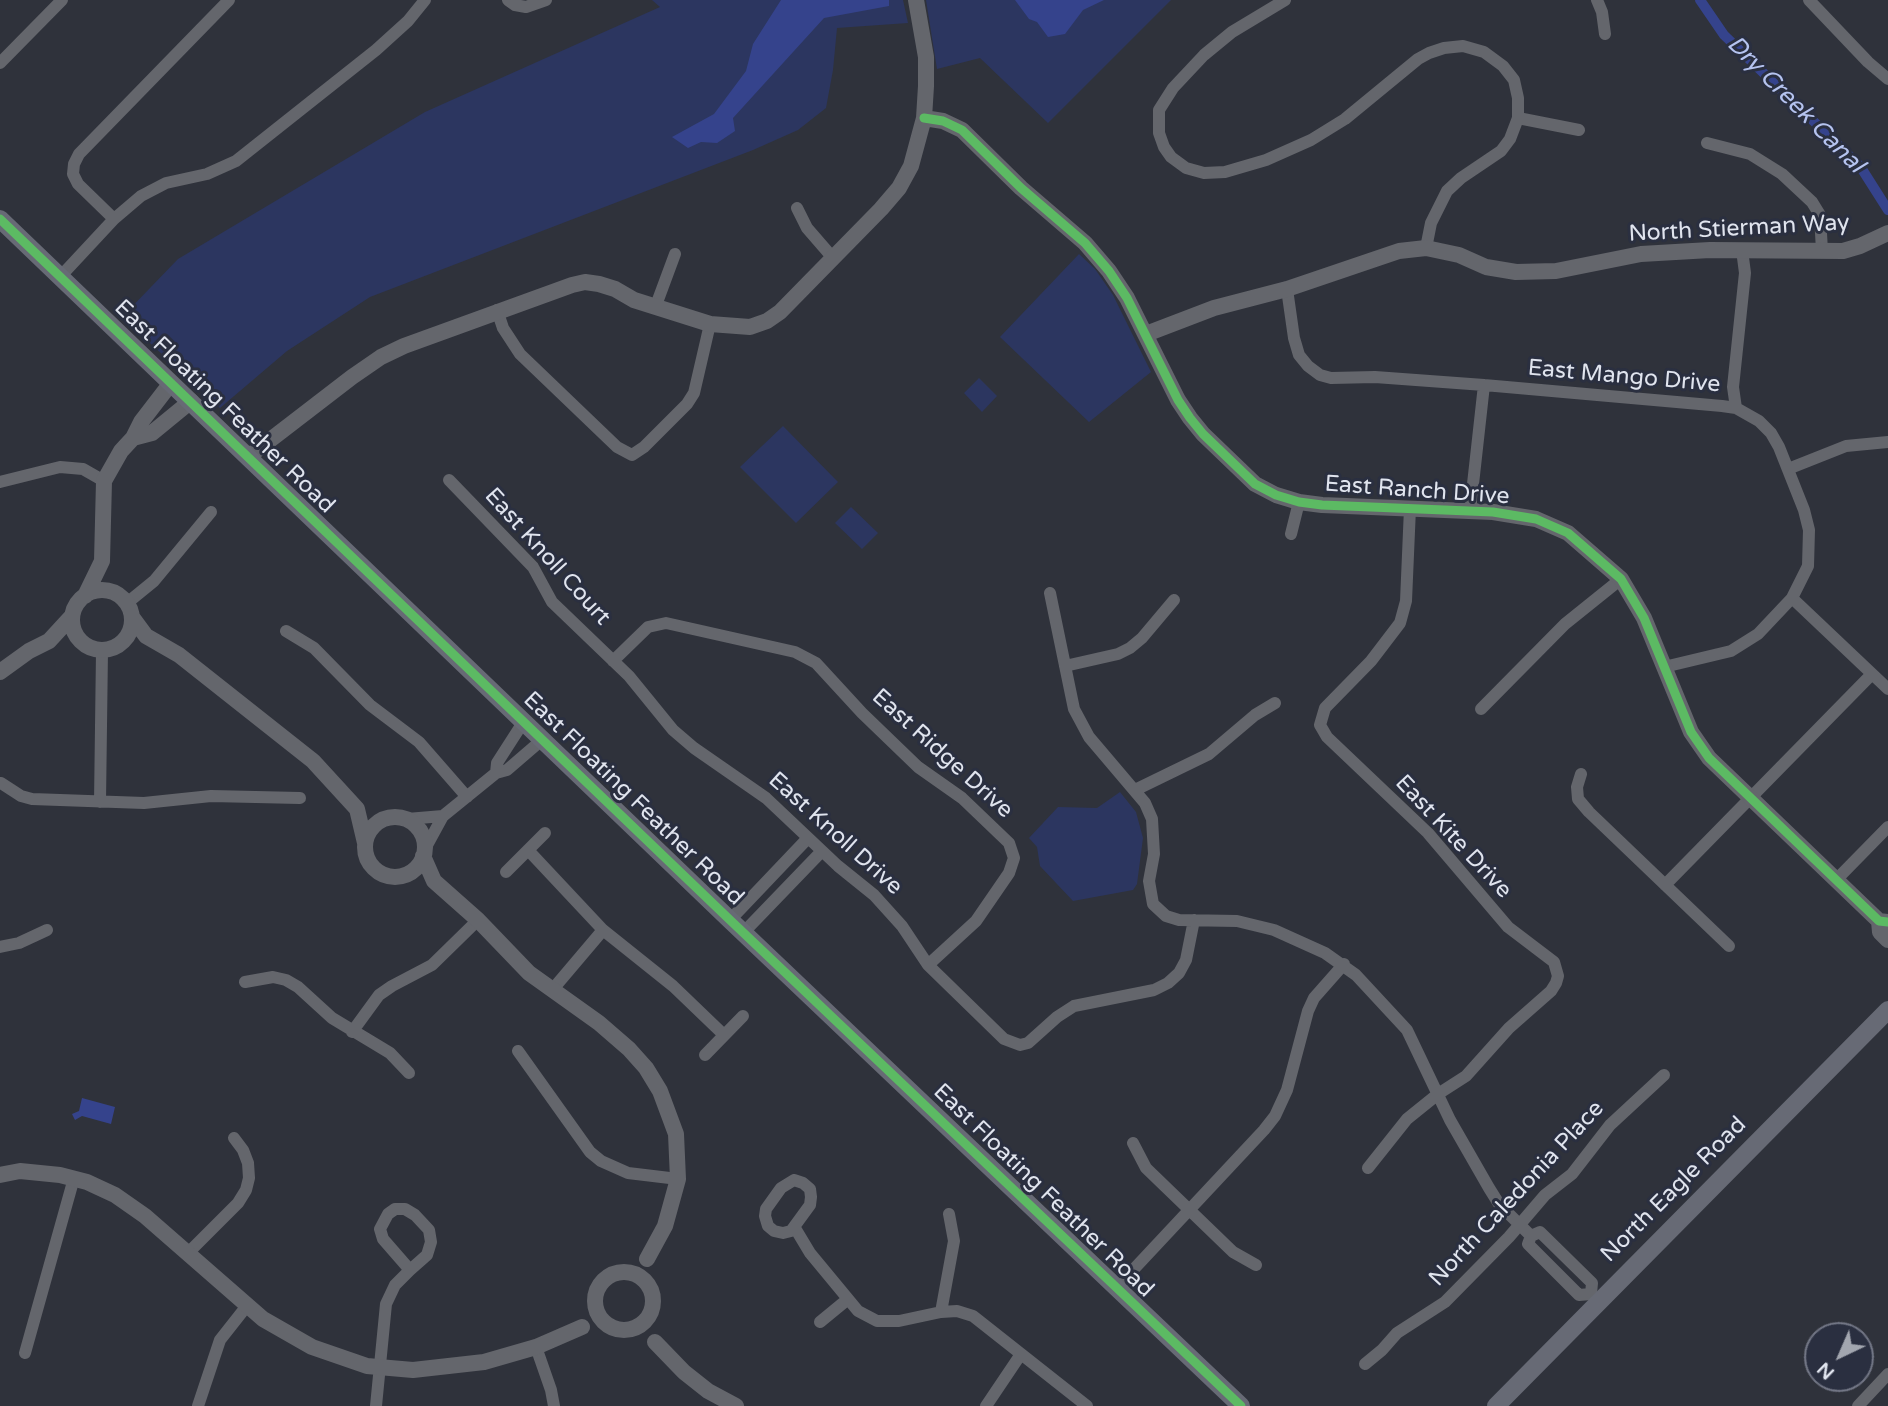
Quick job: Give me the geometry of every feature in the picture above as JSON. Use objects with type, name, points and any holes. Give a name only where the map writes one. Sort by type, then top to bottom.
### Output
[{"type":"main road","name":"East Floating Feather Road","points":[[0,219],[743,933],[1241,1406]]},
{"type":"main road","name":"North Eagle Road","points":[[1496,1406],[1595,1298],[1888,1010]]},
{"type":"street","points":[[114,219],[78,184],[73,174],[79,154],[229,0]]},
{"type":"street","points":[[60,276],[114,219],[152,189],[166,183],[207,174],[236,161],[376,50],[425,0]]},
{"type":"street","points":[[508,0],[515,5],[526,7],[546,0]]},
{"type":"street","points":[[248,457],[381,357],[497,310],[585,282],[615,289],[655,308],[710,324],[750,327],[767,321],[833,258],[899,188],[911,166],[924,118],[926,57],[916,0]]},
{"type":"street","points":[[1285,0],[1232,32],[1204,55],[1165,97],[1159,110],[1159,133],[1171,157],[1186,168],[1204,173],[1225,172],[1266,160],[1311,140],[1374,97],[1418,59],[1444,48],[1463,46],[1484,52],[1503,66],[1514,80],[1518,97],[1518,118],[1510,139],[1501,151],[1461,178],[1447,191],[1431,223],[1426,248]]},
{"type":"street","points":[[1597,0],[1602,12],[1605,34]]},
{"type":"street","points":[[1809,0],[1868,62],[1888,79]]},
{"type":"street","points":[[0,62],[58,1]]},
{"type":"street","name":"East Ranch Drive","points":[[924,118],[943,121],[962,130],[1021,188],[1085,243],[1109,271],[1146,334],[1178,400],[1203,435],[1255,484],[1298,502],[1493,512],[1536,519],[1568,533],[1621,579],[1644,618],[1691,732],[1709,758],[1836,880],[1884,921],[1880,932],[1888,940]]},
{"type":"street","points":[[1518,118],[1579,130]]},
{"type":"street","points":[[1707,143],[1750,154],[1782,174],[1812,202],[1819,215],[1822,251]]},
{"type":"street","points":[[797,208],[812,235],[833,258]]},
{"type":"street","name":"North Stierman Way","points":[[1146,334],[1214,308],[1287,289],[1399,251],[1426,248],[1459,255],[1486,267],[1516,272],[1556,271],[1641,254],[1742,250],[1843,251],[1888,233]]},
{"type":"street","points":[[1735,408],[1733,387],[1745,273],[1742,250]]},
{"type":"street","points":[[655,308],[675,254]]},
{"type":"street","name":"East Mango Drive","points":[[1287,289],[1299,355],[1320,375],[1331,378],[1375,377],[1484,385],[1735,408],[1759,421],[1771,433],[1788,469],[1809,530],[1808,566],[1792,598],[1758,634],[1731,651],[1664,667]]},
{"type":"street","points":[[497,310],[507,335],[520,354],[617,447],[632,455],[644,447],[687,404],[694,393],[710,324]]},
{"type":"street","points":[[85,596],[102,561],[104,481],[121,451],[171,383]]},
{"type":"street","points":[[1470,511],[1484,385]]},
{"type":"street","points":[[133,438],[152,433],[191,401]]},
{"type":"street","points":[[1788,469],[1846,446],[1888,442]]},
{"type":"street","points":[[0,482],[60,467],[83,469],[104,481]]},
{"type":"street","name":"East Knoll Court","points":[[449,480],[533,567],[552,602],[613,661]]},
{"type":"street","name":"East Ranch Drive","points":[[1291,534],[1298,502]]},
{"type":"street","name":"East Kite Drive","points":[[1410,508],[1406,601],[1399,623],[1371,661],[1325,708],[1320,721],[1327,737],[1428,833],[1508,927],[1554,962],[1558,976],[1551,991],[1508,1028],[1466,1076],[1438,1094]]},
{"type":"street","points":[[126,606],[154,581],[211,512]]},
{"type":"street","points":[[102,561],[146,636],[178,655],[313,761],[357,809],[366,856],[373,868],[385,875],[405,875],[434,881]]},
{"type":"street","points":[[1481,709],[1564,624],[1621,579]]},
{"type":"street","points":[[0,672],[29,651],[49,641],[72,616],[79,601],[85,596],[103,590],[126,606]]},
{"type":"street","points":[[1050,593],[1070,695],[1081,724],[1097,748],[1145,803],[1152,820],[1154,854],[1150,892],[1153,904],[1166,916],[1179,920],[1237,921],[1273,930],[1344,964],[1407,1030],[1438,1094],[1499,1203],[1531,1236],[1540,1231],[1558,1248],[1592,1283],[1595,1298]]},
{"type":"street","points":[[1792,598],[1888,689]]},
{"type":"street","points":[[1065,666],[1130,648],[1174,600]]},
{"type":"street","points":[[49,641],[102,650],[112,649],[128,637],[126,606]]},
{"type":"street","points":[[72,616],[74,632],[84,645]]},
{"type":"street","name":"East Ridge Drive","points":[[613,661],[648,627],[667,623],[795,652],[816,663],[862,713],[918,767],[962,798],[1009,843],[1014,858],[1009,873],[976,921],[928,965]]},
{"type":"street","points":[[286,631],[314,648],[370,705],[419,743],[467,797]]},
{"type":"street","points":[[121,644],[163,646]]},
{"type":"street","points":[[100,802],[102,650]]},
{"type":"street","name":"East Knoll Drive","points":[[613,661],[673,730],[694,748],[766,798],[888,909],[928,965],[1004,1039],[1020,1045],[1035,1039],[1057,1017],[1074,1006],[1154,990],[1168,983],[1179,973],[1186,960],[1194,920]]},
{"type":"street","points":[[1665,885],[1872,674]]},
{"type":"street","points":[[1135,790],[1209,754],[1255,715],[1275,703]]},
{"type":"street","points":[[496,773],[497,763],[524,721]]},
{"type":"street","points":[[405,875],[416,867],[443,816],[496,773],[507,770],[543,739]]},
{"type":"street","points":[[1581,774],[1577,787],[1578,799],[1589,812],[1729,946]]},
{"type":"street","points":[[1,783],[21,796],[32,799],[144,803],[211,796],[300,798]]},
{"type":"street","points":[[357,809],[408,819],[443,816]]},
{"type":"street","points":[[365,843],[373,826],[390,817]]},
{"type":"street","points":[[408,819],[419,830],[434,881],[478,920],[529,973],[599,1023],[629,1049],[653,1079],[674,1126],[678,1179],[665,1226],[647,1259],[613,1273],[598,1286],[594,1305],[583,1320],[582,1327]]},
{"type":"street","points":[[1836,880],[1888,827]]},
{"type":"street","points":[[506,872],[545,833]]},
{"type":"street","points":[[730,920],[808,838]]},
{"type":"street","points":[[528,850],[603,930],[673,986],[724,1035]]},
{"type":"street","points":[[743,933],[822,851]]},
{"type":"street","points":[[352,1032],[379,995],[432,965],[478,920]]},
{"type":"street","points":[[0,947],[19,943],[47,930]]},
{"type":"street","points":[[553,989],[603,930]]},
{"type":"street","points":[[1118,1290],[1133,1270],[1275,1116],[1287,1090],[1308,1011],[1314,998],[1344,964]]},
{"type":"street","points":[[245,982],[273,977],[286,980],[352,1032],[390,1053],[409,1073]]},
{"type":"street","points":[[705,1055],[743,1016]]},
{"type":"street","points":[[518,1051],[590,1152],[601,1161],[628,1173],[678,1179]]},
{"type":"street","name":"North Caledonia Place","points":[[1366,1364],[1397,1333],[1445,1302],[1520,1225],[1545,1195],[1573,1174],[1609,1125],[1664,1075]]},
{"type":"street","points":[[1368,1168],[1407,1119],[1438,1094]]},
{"type":"street","points":[[187,1254],[238,1203],[246,1190],[249,1178],[248,1163],[234,1138]]},
{"type":"street","points":[[1133,1143],[1146,1168],[1233,1252],[1256,1265]]},
{"type":"street","points":[[0,1175],[20,1171],[74,1178],[101,1188],[128,1203],[246,1307],[279,1330],[350,1362],[413,1370],[471,1364],[536,1347],[582,1327],[589,1330],[631,1330],[648,1342],[655,1342],[684,1372],[708,1391],[736,1406]]},
{"type":"street","points":[[25,1353],[74,1178]]},
{"type":"street","points":[[376,1406],[386,1304],[395,1285],[427,1255],[431,1242],[429,1230],[415,1215],[405,1209],[396,1209],[388,1214],[380,1229],[383,1240],[410,1270]]},
{"type":"street","points":[[941,1311],[954,1241],[949,1214]]},
{"type":"street","points":[[795,1228],[810,1254],[858,1311],[877,1321],[899,1321],[941,1311],[957,1311],[973,1316],[1087,1406]]},
{"type":"street","points":[[647,1259],[650,1266],[648,1284],[653,1302],[655,1342]]},
{"type":"street","points":[[623,1271],[632,1273],[648,1284]]},
{"type":"street","points":[[820,1322],[848,1299]]},
{"type":"street","points":[[594,1305],[597,1314],[611,1328]]},
{"type":"street","points":[[198,1406],[220,1339],[246,1307]]},
{"type":"street","points":[[631,1330],[647,1320],[652,1312]]},
{"type":"street","points":[[536,1347],[554,1406]]},
{"type":"street","points":[[986,1406],[1021,1354]]},
{"type":"street","points":[[1858,1406],[1888,1374]]},
{"type":"shaded area","points":[[652,0],[903,0],[908,23],[837,28],[826,108],[798,130],[753,150],[370,297],[287,351],[220,408],[122,317],[178,259],[425,112],[660,7]]},
{"type":"shaded area","points":[[781,0],[889,0],[889,6],[824,18],[733,118],[735,131],[717,143],[701,142],[688,148],[672,137],[714,114],[746,71],[753,44]]},
{"type":"shaded area","points":[[926,0],[1171,0],[1048,123],[980,58],[937,69]]},
{"type":"shaded area","points":[[1015,0],[1104,0],[1083,10],[1065,34],[1048,37],[1037,22],[1029,19]]},
{"type":"shaded area","points":[[1079,254],[1095,269],[1113,295],[1151,372],[1089,422],[1000,337]]},
{"type":"shaded area","points":[[979,378],[997,396],[982,412],[964,393]]},
{"type":"shaded area","points":[[783,426],[838,482],[796,523],[740,467]]},
{"type":"shaded area","points":[[851,507],[878,533],[862,549],[835,523]]},
{"type":"shaded area","points":[[1120,792],[1136,812],[1143,838],[1137,884],[1133,890],[1073,901],[1040,866],[1037,847],[1029,838],[1058,807],[1097,808]]},
{"type":"shaded area","points":[[82,1098],[115,1107],[111,1124],[82,1116],[75,1120],[72,1114],[79,1111]]},
{"type":"waterway","name":"Dry Creek Canal","points":[[1700,0],[1724,35],[1860,166],[1888,210]]},
{"type":"cycle path","points":[[924,118],[943,121],[962,130],[1021,188],[1085,243],[1127,298],[1178,400],[1190,418],[1255,484],[1276,495],[1299,502],[1493,512],[1536,519],[1568,533],[1621,579],[1644,618],[1691,732],[1709,758],[1879,921],[1888,922]]},
{"type":"cycle path","points":[[0,219],[1241,1406]]}]
